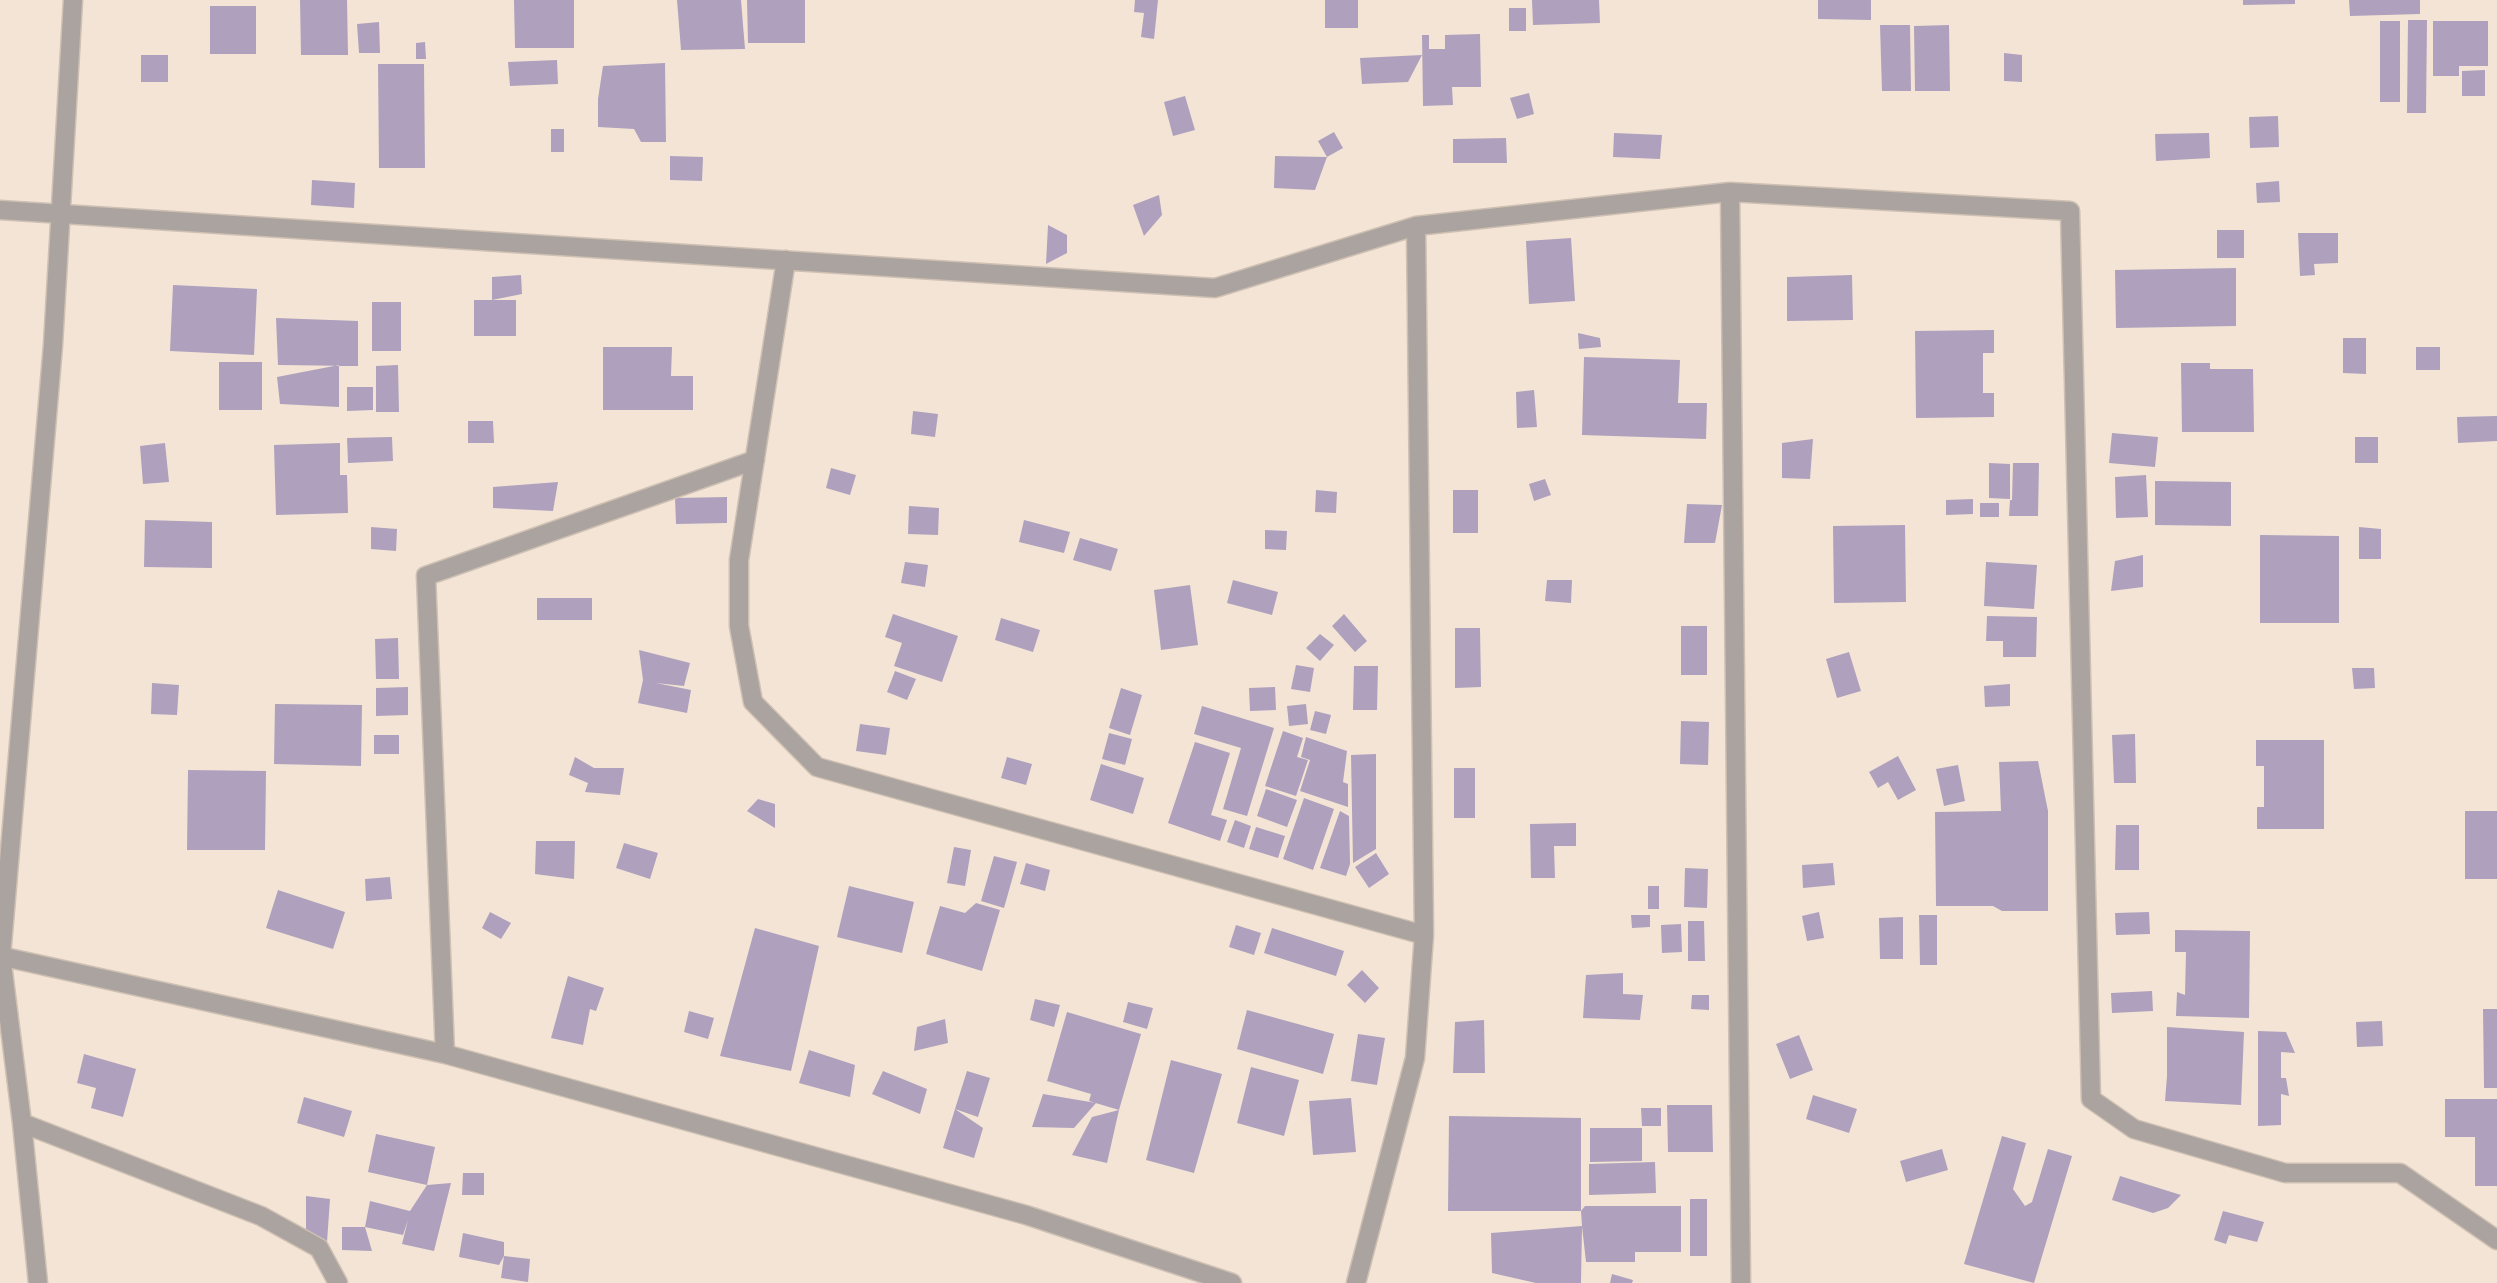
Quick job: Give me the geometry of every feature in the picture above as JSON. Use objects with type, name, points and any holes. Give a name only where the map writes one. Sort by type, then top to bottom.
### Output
[{"type":"street","points":[[39,1283],[22,1123],[0,956],[52,356],[73,0]]},
{"type":"street","points":[[0,210],[1215,288],[1416,226],[1731,192],[2070,211],[2091,1099],[2134,1129],[2285,1173],[2400,1173],[2497,1240]]},
{"type":"street","points":[[1731,192],[1741,1283]]},
{"type":"street","points":[[1356,1283],[1415,1058],[1424,935],[1416,226]]},
{"type":"street","points":[[786,260],[739,560],[739,626],[753,702],[817,767],[1424,935]]},
{"type":"street","points":[[445,1054],[426,576],[755,460]]},
{"type":"street","points":[[0,956],[445,1054],[1026,1215],[1232,1283]]},
{"type":"street","points":[[22,1123],[261,1216],[319,1248],[338,1283]]},
{"type":"building","points":[[300,0],[347,0],[348,55],[301,55]]},
{"type":"building","points":[[514,0],[574,0],[574,48],[515,48]]},
{"type":"building","points":[[677,0],[741,0],[745,49],[681,50]]},
{"type":"building","points":[[747,0],[805,0],[805,43],[748,43]]},
{"type":"building","points":[[1135,0],[1158,0],[1154,39],[1141,37],[1144,13],[1134,12]]},
{"type":"building","points":[[1325,0],[1358,0],[1358,28],[1325,28]]},
{"type":"building","points":[[1532,0],[1599,0],[1600,23],[1533,25]]},
{"type":"building","points":[[1818,0],[1871,0],[1871,20],[1818,19]]},
{"type":"building","points":[[2243,0],[2295,0],[2295,4],[2243,5]]},
{"type":"building","points":[[2349,0],[2420,0],[2420,14],[2350,16]]},
{"type":"building","points":[[210,6],[256,6],[256,54],[210,54]]},
{"type":"building","points":[[1509,8],[1526,8],[1526,31],[1509,31]]},
{"type":"building","points":[[2408,20],[2427,20],[2426,113],[2407,113]]},
{"type":"building","points":[[2380,21],[2400,21],[2400,102],[2380,102]]},
{"type":"building","points":[[2433,21],[2488,21],[2488,66],[2459,66],[2459,76],[2433,76]]},
{"type":"building","points":[[379,22],[380,53],[359,53],[357,24]]},
{"type":"building","points":[[1880,25],[1910,25],[1911,91],[1882,91]]},
{"type":"building","points":[[1949,25],[1950,91],[1915,91],[1914,26]]},
{"type":"building","points":[[1480,34],[1481,87],[1452,87],[1453,105],[1423,106],[1422,35],[1429,35],[1429,49],[1445,49],[1445,35]]},
{"type":"building","points":[[425,42],[426,59],[416,59],[416,43]]},
{"type":"building","points":[[2004,53],[2022,55],[2022,82],[2004,81]]},
{"type":"building","points":[[141,55],[168,55],[168,82],[141,82]]},
{"type":"building","points":[[1422,55],[1408,82],[1362,84],[1360,58]]},
{"type":"building","points":[[557,60],[558,84],[510,86],[508,62]]},
{"type":"building","points":[[665,63],[666,142],[641,142],[634,129],[598,127],[598,99],[603,66]]},
{"type":"building","points":[[378,64],[424,64],[425,168],[379,168]]},
{"type":"building","points":[[2485,70],[2485,96],[2462,96],[2462,71]]},
{"type":"building","points":[[1529,93],[1534,114],[1517,119],[1510,98]]},
{"type":"building","points":[[1185,96],[1195,130],[1173,136],[1164,102]]},
{"type":"building","points":[[2278,116],[2279,147],[2250,148],[2249,117]]},
{"type":"building","points":[[551,129],[564,129],[564,152],[551,152]]},
{"type":"building","points":[[1334,132],[1343,148],[1327,157],[1318,141]]},
{"type":"building","points":[[1614,133],[1662,135],[1660,159],[1613,157]]},
{"type":"building","points":[[2209,133],[2210,158],[2156,161],[2155,134]]},
{"type":"building","points":[[1506,138],[1507,163],[1453,163],[1453,139]]},
{"type":"building","points":[[670,156],[703,157],[702,181],[670,180]]},
{"type":"building","points":[[1275,156],[1327,157],[1315,190],[1274,188]]},
{"type":"building","points":[[312,180],[355,183],[354,208],[311,205]]},
{"type":"building","points":[[2279,181],[2280,202],[2257,203],[2256,183]]},
{"type":"building","points":[[1159,195],[1162,215],[1144,236],[1133,205]]},
{"type":"building","points":[[1048,225],[1067,235],[1067,253],[1046,264]]},
{"type":"building","points":[[2217,230],[2244,230],[2244,258],[2217,258]]},
{"type":"building","points":[[2298,233],[2338,233],[2338,263],[2314,264],[2315,275],[2300,276]]},
{"type":"building","points":[[1571,238],[1575,301],[1529,304],[1526,241]]},
{"type":"building","points":[[2236,268],[2236,326],[2116,328],[2115,270]]},
{"type":"building","points":[[521,275],[522,294],[492,300],[492,277]]},
{"type":"building","points":[[1852,275],[1853,320],[1787,321],[1787,277]]},
{"type":"building","points":[[173,285],[257,289],[254,355],[170,351]]},
{"type":"building","points":[[474,300],[516,300],[516,336],[474,336]]},
{"type":"building","points":[[372,302],[401,302],[401,351],[372,351]]},
{"type":"building","points":[[276,318],[358,321],[358,366],[278,365]]},
{"type":"building","points":[[1994,330],[1994,353],[1983,353],[1983,393],[1994,393],[1994,417],[1916,418],[1915,331]]},
{"type":"building","points":[[1578,333],[1600,338],[1601,347],[1579,349]]},
{"type":"building","points":[[2343,338],[2366,338],[2366,374],[2343,373]]},
{"type":"building","points":[[603,347],[672,347],[671,376],[693,376],[693,410],[603,410]]},
{"type":"building","points":[[2416,347],[2440,347],[2440,370],[2416,370]]},
{"type":"building","points":[[1584,357],[1680,360],[1678,403],[1707,403],[1706,439],[1582,435]]},
{"type":"building","points":[[219,362],[262,362],[262,410],[219,410]]},
{"type":"building","points":[[2181,363],[2210,363],[2210,369],[2253,369],[2254,432],[2182,432]]},
{"type":"building","points":[[339,365],[339,407],[280,404],[277,377]]},
{"type":"building","points":[[398,365],[399,412],[376,412],[376,366]]},
{"type":"building","points":[[347,387],[373,387],[373,410],[347,411]]},
{"type":"building","points":[[1534,390],[1537,427],[1517,428],[1516,392]]},
{"type":"building","points":[[913,411],[938,414],[935,437],[911,434]]},
{"type":"building","points":[[2497,416],[2497,441],[2458,443],[2457,417]]},
{"type":"building","points":[[468,421],[493,421],[494,443],[468,443]]},
{"type":"building","points":[[2112,433],[2158,437],[2155,467],[2109,463]]},
{"type":"building","points":[[392,437],[393,461],[348,463],[347,438]]},
{"type":"building","points":[[2355,437],[2378,437],[2378,463],[2355,463]]},
{"type":"building","points":[[1813,439],[1810,479],[1782,478],[1782,443]]},
{"type":"building","points":[[165,443],[169,482],[143,484],[140,446]]},
{"type":"building","points":[[340,443],[340,475],[347,475],[348,513],[276,515],[274,445]]},
{"type":"building","points":[[1989,463],[2010,464],[2010,499],[1989,498]]},
{"type":"building","points":[[2013,463],[2039,463],[2038,516],[2009,516]]},
{"type":"building","points":[[831,468],[856,475],[850,495],[826,488]]},
{"type":"building","points":[[2146,475],[2148,517],[2116,518],[2115,477]]},
{"type":"building","points":[[1545,479],[1551,495],[1534,501],[1529,484]]},
{"type":"building","points":[[2155,481],[2231,482],[2231,526],[2155,525]]},
{"type":"building","points":[[558,482],[553,511],[493,508],[493,487]]},
{"type":"building","points":[[1316,490],[1337,492],[1336,513],[1315,512]]},
{"type":"building","points":[[1453,490],[1478,490],[1478,533],[1453,533]]},
{"type":"building","points":[[727,497],[727,523],[676,524],[675,498]]},
{"type":"building","points":[[1973,499],[1973,514],[1946,515],[1946,500]]},
{"type":"building","points":[[1980,503],[1999,503],[1999,517],[1980,517]]},
{"type":"building","points":[[1687,504],[1722,505],[1715,543],[1684,543]]},
{"type":"building","points":[[909,506],[939,508],[938,535],[908,534]]},
{"type":"building","points":[[145,520],[212,522],[212,568],[144,567]]},
{"type":"building","points":[[1024,520],[1070,532],[1064,553],[1019,542]]},
{"type":"building","points":[[1905,525],[1906,602],[1834,603],[1833,526]]},
{"type":"building","points":[[371,527],[397,529],[396,551],[371,549]]},
{"type":"building","points":[[2359,527],[2381,529],[2381,559],[2359,559]]},
{"type":"building","points":[[1265,530],[1287,531],[1286,550],[1265,549]]},
{"type":"building","points":[[2260,535],[2339,536],[2339,623],[2260,623]]},
{"type":"building","points":[[1080,538],[1118,549],[1111,571],[1073,560]]},
{"type":"building","points":[[2143,555],[2143,587],[2111,591],[2115,561]]},
{"type":"building","points":[[905,562],[928,565],[925,587],[901,583]]},
{"type":"building","points":[[1986,562],[2037,565],[2034,609],[1984,606]]},
{"type":"building","points":[[1233,580],[1278,592],[1272,615],[1227,603]]},
{"type":"building","points":[[1547,580],[1572,580],[1571,603],[1545,601]]},
{"type":"building","points":[[1190,585],[1198,645],[1161,650],[1154,590]]},
{"type":"building","points":[[537,598],[592,598],[592,620],[537,620]]},
{"type":"building","points":[[893,614],[958,636],[942,682],[894,666],[902,643],[885,637]]},
{"type":"building","points":[[1344,614],[1367,641],[1355,652],[1332,626]]},
{"type":"building","points":[[1987,616],[2037,617],[2036,657],[2003,657],[2003,641],[1986,641]]},
{"type":"building","points":[[1001,618],[1040,630],[1033,652],[995,640]]},
{"type":"building","points":[[1681,626],[1707,626],[1707,675],[1681,675]]},
{"type":"building","points":[[1455,628],[1480,628],[1481,687],[1455,688]]},
{"type":"building","points":[[1320,634],[1334,645],[1320,661],[1306,648]]},
{"type":"building","points":[[398,638],[399,679],[376,679],[375,639]]},
{"type":"building","points":[[639,650],[690,663],[684,686],[656,683],[691,690],[687,713],[638,703],[643,680]]},
{"type":"building","points":[[1849,652],[1861,691],[1837,698],[1826,659]]},
{"type":"building","points":[[1296,665],[1314,668],[1310,692],[1291,689]]},
{"type":"building","points":[[1354,666],[1378,666],[1377,710],[1353,710]]},
{"type":"building","points":[[2352,668],[2374,668],[2375,688],[2354,689]]},
{"type":"building","points":[[895,671],[916,679],[907,700],[887,692]]},
{"type":"building","points":[[152,683],[179,685],[177,715],[151,714]]},
{"type":"building","points":[[2010,684],[2010,706],[1985,707],[1984,686]]},
{"type":"building","points":[[408,687],[408,715],[376,716],[376,688]]},
{"type":"building","points":[[1275,687],[1276,710],[1250,711],[1249,688]]},
{"type":"building","points":[[1121,688],[1142,695],[1130,735],[1109,728]]},
{"type":"building","points":[[275,704],[362,705],[361,766],[274,764]]},
{"type":"building","points":[[1306,704],[1308,724],[1289,726],[1287,706]]},
{"type":"building","points":[[1202,706],[1274,728],[1247,816],[1223,809],[1241,748],[1194,734]]},
{"type":"building","points":[[1315,711],[1331,715],[1326,734],[1310,730]]},
{"type":"building","points":[[1681,721],[1709,722],[1708,765],[1680,764]]},
{"type":"building","points":[[860,724],[890,728],[886,755],[856,751]]},
{"type":"building","points":[[1283,731],[1303,738],[1297,757],[1308,760],[1296,796],[1265,786]]},
{"type":"building","points":[[1109,733],[1132,739],[1125,765],[1102,759]]},
{"type":"building","points":[[2135,734],[2136,783],[2114,783],[2112,735]]},
{"type":"building","points":[[374,735],[399,735],[399,754],[374,754]]},
{"type":"building","points":[[1306,737],[1347,751],[1343,782],[1348,784],[1348,807],[1300,791],[1310,760],[1301,757]]},
{"type":"building","points":[[2256,740],[2324,740],[2324,829],[2257,829],[2257,807],[2264,807],[2264,766],[2256,766]]},
{"type":"building","points":[[1195,742],[1230,753],[1211,815],[1227,820],[1220,841],[1168,823]]},
{"type":"building","points":[[1376,754],[1376,849],[1353,863],[1351,755]]},
{"type":"building","points":[[1898,756],[1916,790],[1898,800],[1888,782],[1878,788],[1869,772]]},
{"type":"building","points":[[575,757],[594,768],[624,768],[620,795],[585,792],[588,783],[569,775]]},
{"type":"building","points":[[1007,757],[1032,764],[1026,785],[1001,778]]},
{"type":"building","points":[[2038,761],[2048,811],[2048,911],[2002,911],[1993,906],[1936,906],[1935,812],[2001,811],[1999,762]]},
{"type":"building","points":[[1101,764],[1144,778],[1133,814],[1090,800]]},
{"type":"building","points":[[1958,765],[1965,801],[1944,806],[1936,769]]},
{"type":"building","points":[[1454,768],[1475,768],[1475,818],[1454,818]]},
{"type":"building","points":[[188,770],[266,771],[265,850],[187,850]]},
{"type":"building","points":[[1266,789],[1297,800],[1287,827],[1257,816]]},
{"type":"building","points":[[1304,798],[1334,809],[1313,870],[1283,859]]},
{"type":"building","points":[[758,799],[775,804],[775,828],[747,811]]},
{"type":"building","points":[[1340,811],[1349,816],[1350,864],[1346,876],[1320,868]]},
{"type":"building","points":[[2465,811],[2497,811],[2497,879],[2465,879]]},
{"type":"building","points":[[1235,820],[1251,826],[1244,848],[1227,842]]},
{"type":"building","points":[[1576,823],[1576,846],[1554,846],[1555,878],[1531,878],[1530,824]]},
{"type":"building","points":[[2116,825],[2139,825],[2139,870],[2115,870]]},
{"type":"building","points":[[1256,827],[1285,836],[1278,858],[1249,849]]},
{"type":"building","points":[[536,841],[575,841],[574,879],[535,874]]},
{"type":"building","points":[[624,843],[658,853],[650,879],[616,868]]},
{"type":"building","points":[[954,847],[971,850],[965,886],[947,883]]},
{"type":"building","points":[[1376,853],[1389,874],[1369,888],[1355,867]]},
{"type":"building","points":[[994,856],[1017,862],[1004,908],[981,901]]},
{"type":"building","points":[[1026,863],[1050,870],[1045,891],[1020,884]]},
{"type":"building","points":[[1833,863],[1835,885],[1803,888],[1802,865]]},
{"type":"building","points":[[1685,868],[1708,869],[1707,908],[1684,907]]},
{"type":"building","points":[[390,877],[392,899],[366,901],[365,879]]},
{"type":"building","points":[[849,886],[914,902],[902,953],[837,937]]},
{"type":"building","points":[[1648,886],[1659,886],[1659,909],[1648,909]]},
{"type":"building","points":[[278,890],[345,912],[333,949],[266,928]]},
{"type":"building","points":[[976,903],[1000,910],[982,971],[926,954],[940,906],[965,913]]},
{"type":"building","points":[[490,912],[511,923],[501,939],[482,928]]},
{"type":"building","points":[[1819,912],[1824,938],[1807,941],[1802,916]]},
{"type":"building","points":[[2149,912],[2150,934],[2116,935],[2115,913]]},
{"type":"building","points":[[1631,915],[1650,915],[1650,927],[1632,928]]},
{"type":"building","points":[[1919,915],[1937,915],[1937,965],[1920,965]]},
{"type":"building","points":[[1903,917],[1903,959],[1880,959],[1879,918]]},
{"type":"building","points":[[1688,921],[1704,921],[1705,961],[1688,961]]},
{"type":"building","points":[[1681,924],[1682,952],[1662,953],[1661,925]]},
{"type":"building","points":[[1236,925],[1261,933],[1254,955],[1229,947]]},
{"type":"building","points":[[755,928],[819,946],[791,1071],[720,1056]]},
{"type":"building","points":[[1272,928],[1344,951],[1336,976],[1264,953]]},
{"type":"building","points":[[2175,930],[2250,931],[2249,1018],[2176,1016],[2177,992],[2185,995],[2186,952],[2175,952]]},
{"type":"building","points":[[1362,970],[1379,988],[1365,1003],[1347,985]]},
{"type":"building","points":[[1623,973],[1623,994],[1643,995],[1640,1020],[1583,1018],[1586,975]]},
{"type":"building","points":[[568,976],[604,988],[596,1011],[590,1009],[583,1045],[551,1038]]},
{"type":"building","points":[[2152,991],[2153,1011],[2112,1013],[2111,993]]},
{"type":"building","points":[[1692,995],[1709,995],[1709,1010],[1691,1009]]},
{"type":"building","points":[[1035,999],[1060,1005],[1054,1027],[1030,1020]]},
{"type":"building","points":[[1128,1002],[1153,1008],[1147,1029],[1123,1022]]},
{"type":"building","points":[[2483,1009],[2497,1009],[2497,1088],[2484,1088]]},
{"type":"building","points":[[1247,1010],[1334,1034],[1323,1074],[1237,1049]]},
{"type":"building","points":[[689,1011],[714,1018],[708,1039],[684,1032]]},
{"type":"building","points":[[1067,1012],[1141,1034],[1119,1110],[1089,1101],[1091,1094],[1047,1081]]},
{"type":"building","points":[[945,1019],[948,1043],[914,1051],[917,1027]]},
{"type":"building","points":[[1484,1020],[1485,1073],[1453,1073],[1455,1022]]},
{"type":"building","points":[[2382,1021],[2383,1046],[2357,1047],[2356,1022]]},
{"type":"building","points":[[2167,1027],[2244,1032],[2241,1105],[2165,1101]]},
{"type":"building","points":[[2258,1031],[2286,1032],[2295,1053],[2281,1052],[2281,1078],[2286,1078],[2289,1096],[2281,1094],[2281,1125],[2258,1126]]},
{"type":"building","points":[[1358,1034],[1385,1038],[1377,1085],[1351,1081]]},
{"type":"building","points":[[1799,1035],[1813,1070],[1790,1079],[1776,1044]]},
{"type":"building","points":[[809,1050],[855,1065],[850,1097],[799,1083]]},
{"type":"building","points":[[84,1054],[136,1069],[123,1117],[91,1108],[96,1088],[77,1083]]},
{"type":"building","points":[[1171,1060],[1222,1074],[1194,1173],[1146,1160]]},
{"type":"building","points":[[1251,1067],[1299,1080],[1284,1136],[1237,1123]]},
{"type":"building","points":[[883,1071],[927,1089],[920,1114],[872,1094]]},
{"type":"building","points":[[967,1071],[990,1078],[978,1117],[955,1109]]},
{"type":"building","points":[[1043,1094],[1096,1103],[1074,1128],[1032,1127]]},
{"type":"building","points":[[1813,1095],[1857,1109],[1849,1133],[1806,1119]]},
{"type":"building","points":[[304,1097],[352,1111],[344,1137],[297,1123]]},
{"type":"building","points":[[1351,1098],[1356,1152],[1313,1155],[1309,1101]]},
{"type":"building","points":[[2445,1099],[2497,1099],[2497,1186],[2475,1186],[2475,1137],[2445,1137]]},
{"type":"building","points":[[1667,1105],[1712,1105],[1713,1152],[1668,1152]]},
{"type":"building","points":[[1641,1108],[1661,1108],[1661,1126],[1642,1126]]},
{"type":"building","points":[[955,1109],[983,1128],[974,1158],[943,1148]]},
{"type":"building","points":[[1119,1110],[1107,1163],[1072,1155],[1092,1117]]},
{"type":"building","points":[[1449,1116],[1581,1118],[1581,1211],[1448,1211]]},
{"type":"building","points":[[1590,1128],[1642,1128],[1642,1161],[1590,1162]]},
{"type":"building","points":[[376,1134],[435,1147],[427,1185],[368,1172]]},
{"type":"building","points":[[2002,1136],[2026,1143],[2013,1189],[2025,1206],[2032,1202],[2048,1149],[2072,1156],[2034,1283],[1964,1264]]},
{"type":"building","points":[[1942,1149],[1948,1170],[1906,1182],[1900,1161]]},
{"type":"building","points":[[1655,1162],[1656,1193],[1589,1195],[1589,1164]]},
{"type":"building","points":[[463,1173],[484,1173],[484,1195],[462,1195]]},
{"type":"building","points":[[2120,1176],[2181,1195],[2168,1208],[2153,1213],[2112,1200]]},
{"type":"building","points":[[451,1183],[434,1251],[402,1244],[408,1220],[403,1235],[365,1227],[370,1201],[410,1211],[427,1185]]},
{"type":"building","points":[[306,1196],[330,1199],[327,1242],[306,1231]]},
{"type":"building","points":[[1690,1199],[1707,1199],[1707,1256],[1690,1256]]},
{"type":"building","points":[[1585,1206],[1681,1206],[1681,1252],[1635,1252],[1635,1262],[1586,1262],[1581,1211]]},
{"type":"building","points":[[2223,1211],[2264,1222],[2257,1242],[2229,1235],[2226,1244],[2214,1240]]},
{"type":"building","points":[[1582,1226],[1581,1283],[1536,1283],[1492,1273],[1491,1233]]},
{"type":"building","points":[[342,1227],[365,1227],[372,1251],[342,1250]]},
{"type":"building","points":[[463,1233],[504,1242],[504,1256],[499,1265],[459,1257]]},
{"type":"building","points":[[504,1256],[530,1259],[528,1282],[501,1278]]},
{"type":"building","points":[[1612,1274],[1633,1280],[1632,1283],[1610,1283]]}]
